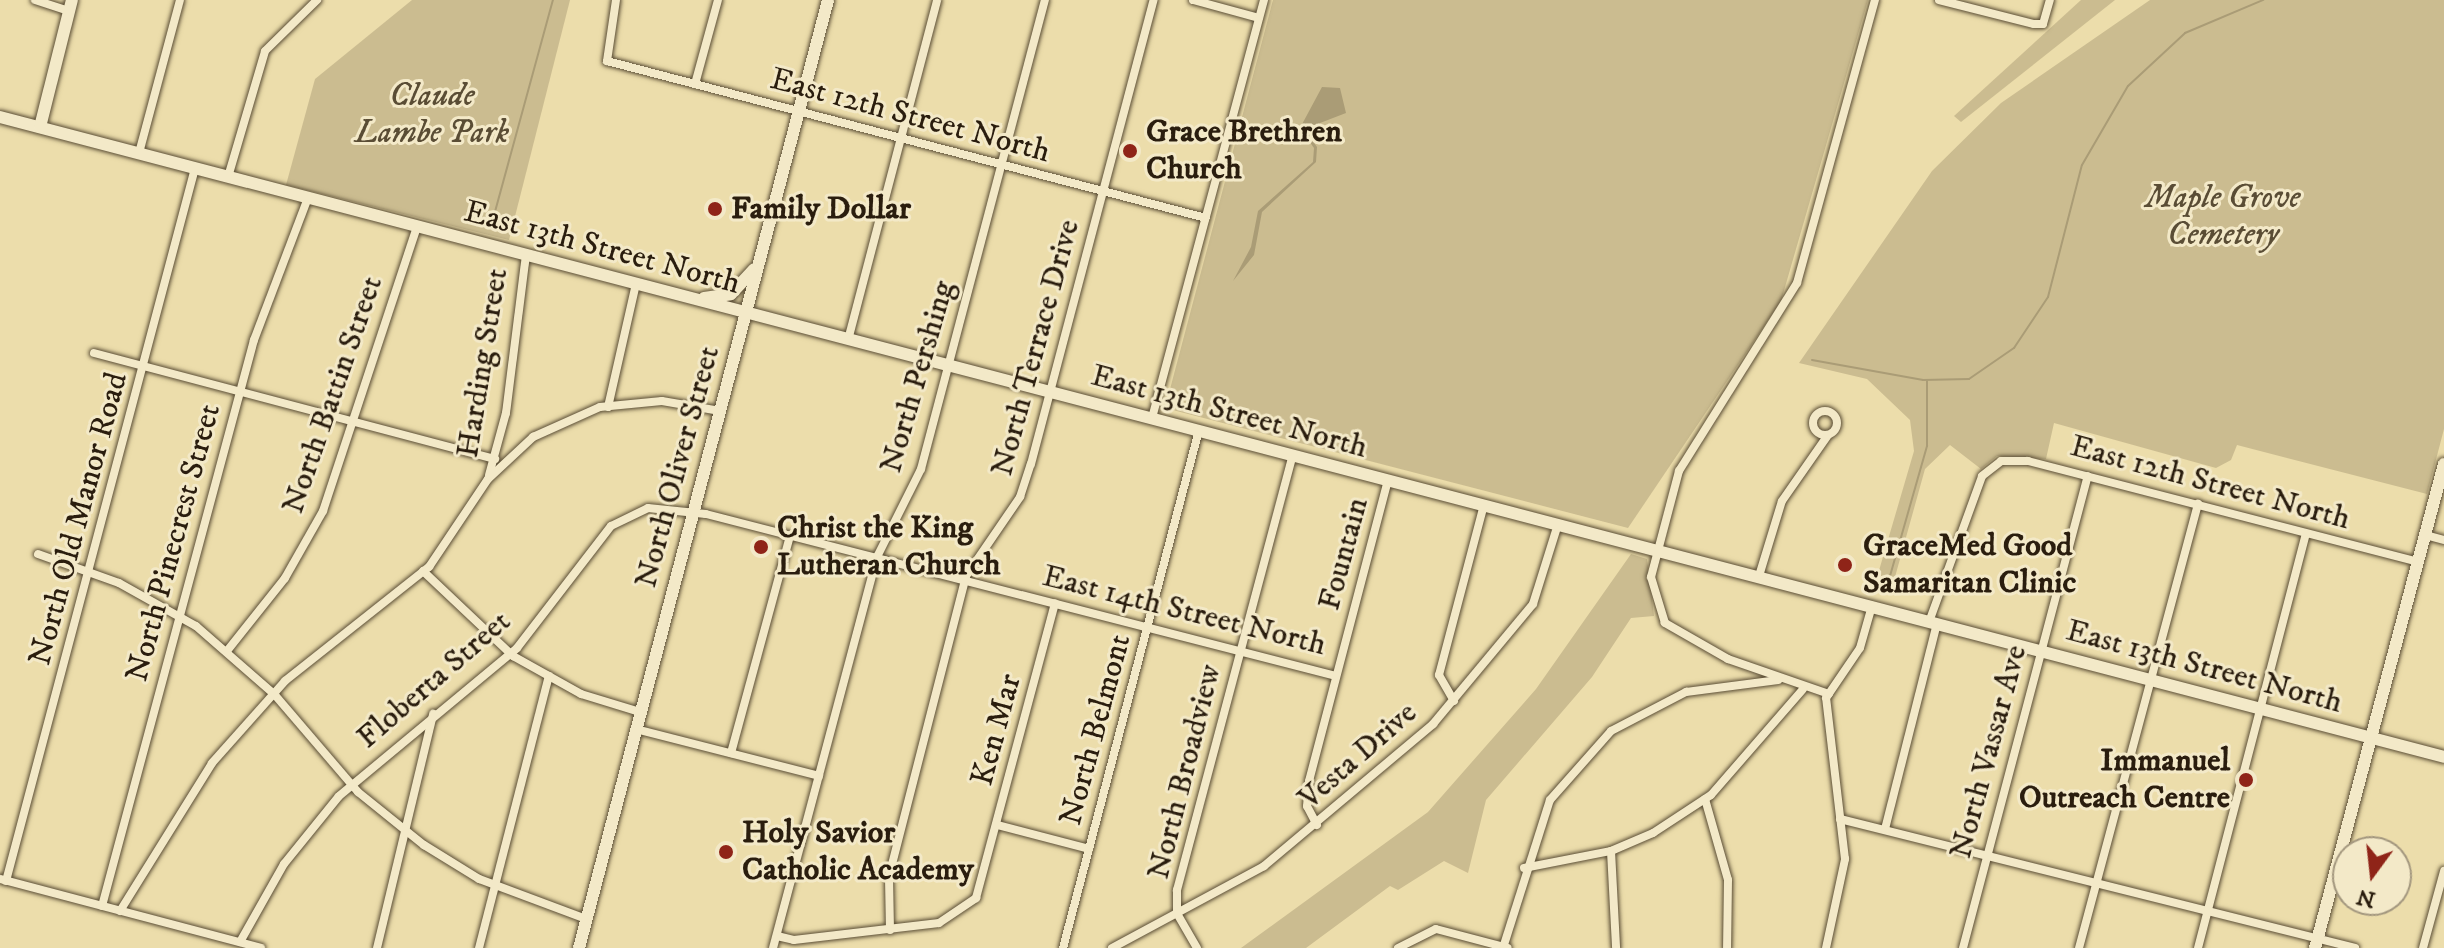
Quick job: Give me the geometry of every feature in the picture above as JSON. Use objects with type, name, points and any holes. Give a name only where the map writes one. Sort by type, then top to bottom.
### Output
[{"type":"main road","name":"North Oliver Street","points":[[579,948],[828,0]]},
{"type":"main road","points":[[40,127],[71,6]]},
{"type":"main road","name":"East 13th Street North","points":[[0,117],[2152,678],[2444,757]]},
{"type":"main road","points":[[693,299],[731,294],[759,263]]},
{"type":"main road","points":[[2316,944],[2444,464]]},
{"type":"street","points":[[35,0],[71,6]]},
{"type":"street","points":[[139,153],[180,0]]},
{"type":"street","points":[[228,177],[265,51],[317,0]]},
{"type":"street","name":"East 12th Street North","points":[[616,0],[604,58],[1206,218]]},
{"type":"street","points":[[695,84],[718,0]]},
{"type":"street","points":[[848,340],[937,0]]},
{"type":"street","name":"North Pershing","points":[[773,948],[877,557],[921,469],[1045,0]]},
{"type":"street","name":"North Terrace Drive","points":[[890,930],[889,876],[965,579],[1020,497],[1154,0]]},
{"type":"street","points":[[1193,0],[1259,18]]},
{"type":"street","points":[[1152,418],[1264,0]]},
{"type":"street","points":[[1829,694],[1803,689],[1665,623],[1651,577],[1679,471],[1797,283],[1875,0]]},
{"type":"street","points":[[1939,0],[2043,24],[2050,0]]},
{"type":"street","name":"North Old Manor Road","points":[[3,880],[90,570],[195,168]]},
{"type":"street","name":"North Pinecrest Street","points":[[102,906],[239,392],[308,198]]},
{"type":"street","name":"North Battin Street","points":[[227,651],[285,578],[323,511],[417,226]]},
{"type":"street","name":"Harding Street","points":[[488,479],[495,459],[526,255]]},
{"type":"street","points":[[608,407],[636,284]]},
{"type":"street","points":[[94,353],[495,459]]},
{"type":"street","points":[[120,911],[175,812],[274,694],[423,571],[454,538],[488,479],[533,437],[608,407],[662,401],[720,411]]},
{"type":"street","name":"North Belmont","points":[[1063,948],[1199,430]]},
{"type":"street","points":[[1759,576],[1782,501],[1828,435]]},
{"type":"street","name":"North Broadview","points":[[1178,916],[1177,890],[1293,455]]},
{"type":"street","name":"East 12th Street North","points":[[1933,623],[1941,578],[1991,468],[2001,461],[2028,461],[2418,562]]},
{"type":"street","name":"North Vassar Ave","points":[[1963,948],[2088,476]]},
{"type":"street","name":"Fountain","points":[[1317,825],[1306,793],[1388,480]]},
{"type":"street","points":[[2079,948],[2198,504]]},
{"type":"street","points":[[1454,701],[1439,675],[1484,505]]},
{"type":"street","name":"Floberta Street","points":[[240,942],[284,864],[351,784],[510,653],[611,526],[648,508],[694,511]]},
{"type":"street","name":"East 14th Street North","points":[[694,511],[1336,676]]},
{"type":"street","name":"Vesta Drive","points":[[1112,948],[1178,916],[1317,825],[1454,701],[1533,604],[1558,524]]},
{"type":"street","points":[[2198,948],[2306,534]]},
{"type":"street","points":[[2425,535],[2444,540]]},
{"type":"street","points":[[731,753],[790,536]]},
{"type":"street","points":[[38,554],[90,570],[179,615],[227,651],[274,694],[351,784],[408,833],[495,886],[586,919]]},
{"type":"street","points":[[423,571],[510,653],[549,676],[640,712]]},
{"type":"street","name":"Ken Mar","points":[[777,936],[890,930],[964,913],[976,898],[1055,603]]},
{"type":"street","points":[[1826,948],[1845,859],[1829,694],[1860,648],[1872,606]]},
{"type":"street","points":[[1885,829],[1933,623]]},
{"type":"street","points":[[479,948],[549,676]]},
{"type":"street","points":[[1398,948],[1426,930],[1505,948],[1524,868],[1550,800],[1611,731],[1686,692],[1783,680]]},
{"type":"street","points":[[1524,868],[1611,851],[1705,799],[1753,755],[1803,689]]},
{"type":"street","points":[[377,948],[408,833],[433,714]]},
{"type":"street","points":[[636,729],[819,776]]},
{"type":"street","points":[[1705,799],[1728,880],[1727,948]]},
{"type":"street","points":[[1840,819],[2207,912],[2316,944],[2355,948]]},
{"type":"street","points":[[997,825],[1089,849]]},
{"type":"street","points":[[1611,851],[1616,948]]},
{"type":"street","points":[[2423,948],[2444,871]]},
{"type":"street","points":[[3,880],[261,948]]},
{"type":"street","points":[[1178,916],[1197,948]]},
{"type":"green space","name":"Claude Lambe Park","points":[[412,0],[570,0],[509,240],[286,185],[315,79]]},
{"type":"green space","points":[[1273,0],[1868,0],[1781,301],[1628,528],[1165,408]]},
{"type":"green space","points":[[2081,0],[2115,0],[1961,122],[1954,116]]},
{"type":"green space","name":"Maple Grove Cemetery","points":[[2150,0],[2444,0],[2444,429],[2427,494],[2237,445],[2231,460],[2216,468],[2054,423],[2046,459],[1997,456],[1981,469],[1950,445],[1925,469],[1890,595],[1873,591],[1914,451],[1910,420],[1867,379],[1799,363],[1932,171],[2001,103]]},
{"type":"green space","points":[[1631,554],[1647,559],[1654,616],[1631,618],[1592,677],[1486,800],[1468,873],[1444,861],[1398,890],[1390,886],[1306,948],[1241,948],[1428,812],[1536,689]]},
{"type":"shaded area","points":[[1322,87],[1340,88],[1346,113],[1320,123],[1312,140],[1317,147],[1316,162],[1262,212],[1254,255],[1233,281],[1251,247],[1258,211],[1313,162],[1314,148],[1300,128]]},
{"type":"waterway","points":[[493,219],[553,0]]},
{"type":"waterway","points":[[1812,360],[1923,380],[1969,379],[2014,348],[2048,297],[2082,165],[2128,86],[2185,33],[2263,0]]},
{"type":"waterway","points":[[1886,590],[1927,446],[1927,381]]},
{"type":"place","name":"Grace Brethren Church","points":[[1130,151]]},
{"type":"place","name":"Family Dollar","points":[[715,209]]},
{"type":"place","name":"Christ the King Lutheran Church","points":[[761,547]]},
{"type":"place","name":"GraceMed Good Samaritan Clinic","points":[[1845,565]]},
{"type":"place","name":"Immanuel Outreach Centre","points":[[2246,780]]},
{"type":"place","name":"Holy Savior Catholic Academy","points":[[726,852]]}]
